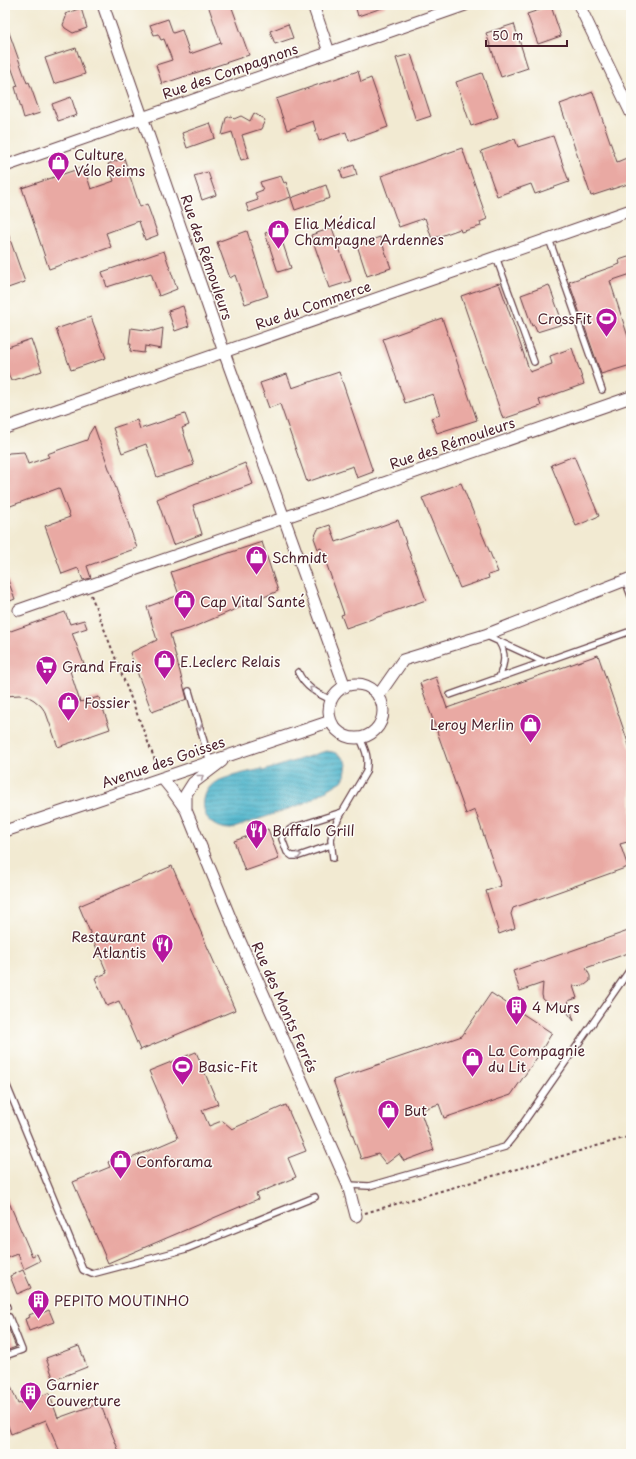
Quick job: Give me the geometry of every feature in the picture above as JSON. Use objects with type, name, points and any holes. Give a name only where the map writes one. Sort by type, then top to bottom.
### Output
[{"type":"street","name":"Rue des Rémouleurs","points":[[103,5],[224,352],[345,686]]},
{"type":"street","points":[[313,5],[329,52]]},
{"type":"street","name":"Rue des Compagnons","points":[[5,166],[465,5]]},
{"type":"street","points":[[579,5],[631,113]]},
{"type":"street","name":"Rue du Commerce","points":[[5,428],[631,210]]},
{"type":"street","name":"Rue des Rémouleurs","points":[[284,518],[631,397]]},
{"type":"street","points":[[20,610],[284,518]]},
{"type":"street","points":[[378,696],[403,660],[485,635],[628,579]]},
{"type":"street","points":[[360,684],[373,691],[378,696],[382,704],[380,722],[376,729],[369,735],[360,738],[351,738],[343,735],[336,729],[331,721],[329,712],[332,700],[339,690],[345,686],[360,684]]},
{"type":"street","name":"Avenue des Goisses","points":[[5,831],[331,721]]},
{"type":"street","name":"Rue des Monts Ferrés","points":[[186,810],[186,794],[193,783],[232,754]]},
{"type":"street","name":"Rue des Monts Ferrés","points":[[162,778],[186,810],[236,932],[348,1185],[356,1216]]},
{"type":"lane","points":[[549,239],[602,390]]},
{"type":"lane","points":[[496,257],[534,362]]},
{"type":"lane","points":[[628,579],[631,596]]},
{"type":"lane","points":[[450,695],[631,631]]},
{"type":"lane","points":[[485,635],[544,662]]},
{"type":"lane","points":[[499,641],[505,655],[505,661],[499,678]]},
{"type":"lane","points":[[298,672],[302,680],[313,691],[332,700]]},
{"type":"lane","points":[[189,692],[210,762]]},
{"type":"lane","points":[[333,858],[331,844],[333,828],[366,772],[368,763],[367,754],[360,738]]},
{"type":"lane","points":[[331,844],[299,856],[292,856],[287,852],[282,839],[284,834],[292,828],[342,812]]},
{"type":"lane","points":[[348,1185],[369,1186],[505,1147],[518,1132],[631,968]]},
{"type":"lane","points":[[5,1081],[83,1270],[92,1274],[186,1249],[315,1197]]},
{"type":"lane","points":[[5,1303],[7,1308],[5,1308]]},
{"type":"lane","points":[[5,1356],[22,1350],[9,1317]]},
{"type":"path","points":[[87,586],[162,778]]},
{"type":"path","points":[[356,1216],[631,1136]]},
{"type":"water","points":[[326,751],[339,754],[343,758],[347,764],[345,776],[342,781],[305,803],[231,829],[222,828],[208,820],[204,808],[205,796],[207,791],[216,782],[262,769],[263,771]]},
{"type":"building","points":[[208,5],[231,5],[249,55],[162,84],[156,65],[172,60],[164,39],[161,40],[158,34],[154,35],[150,25],[168,19],[173,33],[182,30],[190,54],[221,43]]},
{"type":"building","points":[[355,5],[385,5],[385,7],[358,16]]},
{"type":"building","points":[[551,6],[561,36],[538,44],[527,14]]},
{"type":"building","points":[[81,8],[87,28],[73,33],[63,25],[66,17],[65,14]]},
{"type":"building","points":[[5,24],[40,113],[24,118],[15,87],[18,86],[5,50]]},
{"type":"building","points":[[288,24],[293,38],[275,44],[270,31]]},
{"type":"building","points":[[514,24],[528,68],[501,77],[486,33]]},
{"type":"building","points":[[76,48],[85,74],[54,84],[45,58]]},
{"type":"building","points":[[411,54],[431,116],[416,121],[396,58]]},
{"type":"building","points":[[358,71],[361,82],[371,78],[388,127],[349,141],[346,132],[319,141],[313,121],[287,130],[276,99]]},
{"type":"building","points":[[482,73],[498,117],[471,126],[456,82]]},
{"type":"building","points":[[593,92],[617,162],[629,157],[631,162],[631,183],[591,196],[560,104]]},
{"type":"building","points":[[71,97],[77,115],[58,121],[52,104]]},
{"type":"building","points":[[254,113],[265,120],[261,129],[242,135],[249,158],[241,160],[232,132],[222,135],[226,118],[231,116],[234,119],[241,116],[250,121]]},
{"type":"building","points":[[210,123],[215,138],[187,148],[182,133]]},
{"type":"building","points":[[553,136],[569,182],[535,194],[531,184],[497,196],[481,151],[515,139],[518,147]]},
{"type":"building","points":[[462,148],[487,219],[480,222],[481,226],[461,232],[460,229],[432,239],[425,218],[399,227],[381,176]]},
{"type":"building","points":[[124,158],[140,207],[147,204],[158,235],[145,240],[139,221],[106,233],[111,247],[49,269],[22,188],[84,167],[91,189],[114,181],[108,164]]},
{"type":"building","points":[[354,165],[357,175],[343,179],[340,170]]},
{"type":"building","points":[[208,172],[216,195],[202,200],[194,176]]},
{"type":"building","points":[[281,176],[284,183],[286,182],[291,197],[249,212],[246,204],[258,200],[255,193],[263,190],[260,182]]},
{"type":"building","points":[[326,185],[330,198],[295,210],[291,198]]},
{"type":"building","points":[[6,228],[25,282],[5,289],[5,229]]},
{"type":"building","points":[[332,228],[351,281],[329,288],[311,235]]},
{"type":"building","name":"Elia Médical Champagne Ardennes","points":[[278,229],[291,268],[278,272],[265,233]]},
{"type":"building","points":[[247,231],[268,296],[245,304],[235,275],[230,278],[217,242]]},
{"type":"building","points":[[380,237],[391,268],[367,276],[357,245]]},
{"type":"building","points":[[164,251],[177,289],[159,296],[151,273],[107,287],[102,272]]},
{"type":"building","points":[[631,256],[631,274],[610,281],[631,346],[631,365],[601,374],[569,282],[620,264],[619,260]]},
{"type":"building","points":[[499,283],[530,372],[552,364],[550,356],[572,348],[584,384],[539,400],[541,406],[503,419],[461,296]]},
{"type":"building","points":[[549,285],[563,324],[537,332],[534,325],[532,326],[521,295]]},
{"type":"building","points":[[183,306],[189,326],[175,331],[168,311]]},
{"type":"building","points":[[91,317],[106,358],[71,370],[56,329]]},
{"type":"building","points":[[442,318],[477,420],[437,433],[431,418],[440,415],[433,394],[405,403],[383,339]]},
{"type":"building","points":[[131,328],[153,331],[163,328],[161,349],[145,346],[144,353],[130,351],[131,344],[129,344]]},
{"type":"building","points":[[31,339],[42,371],[11,381],[5,365],[5,348]]},
{"type":"building","points":[[339,372],[373,472],[357,478],[353,466],[307,482],[280,404],[269,408],[260,383],[287,374],[292,388]]},
{"type":"building","points":[[185,414],[189,425],[182,428],[194,465],[157,477],[146,444],[122,453],[113,428],[137,420],[140,429]]},
{"type":"building","points":[[94,426],[137,548],[87,566],[91,578],[83,580],[78,568],[62,574],[45,526],[70,517],[59,488],[5,508],[5,456],[9,453],[24,452],[28,464],[49,457],[47,454],[87,440]]},
{"type":"building","points":[[574,456],[599,516],[576,526],[551,465]]},
{"type":"building","points":[[245,463],[253,484],[193,505],[202,534],[173,545],[157,499]]},
{"type":"building","points":[[461,483],[498,572],[488,575],[489,578],[460,588],[422,498]]},
{"type":"building","points":[[398,520],[426,600],[346,628],[341,615],[344,614],[321,548],[318,549],[314,538],[318,529],[330,525],[336,542]]},
{"type":"building","points":[[262,542],[278,591],[189,629],[170,634],[187,699],[152,712],[130,653],[157,640],[147,607],[179,595],[171,572]]},
{"type":"building","points":[[5,575],[15,599],[5,603]]},
{"type":"building","points":[[65,612],[70,624],[84,620],[87,628],[72,633],[85,667],[70,671],[80,702],[99,697],[110,729],[58,747],[46,713],[41,706],[27,696],[5,696],[5,633]]},
{"type":"building","name":"Leroy Merlin","points":[[598,655],[631,751],[631,841],[620,844],[628,867],[513,908],[511,914],[515,928],[499,934],[486,891],[501,886],[475,810],[466,814],[420,683],[436,677],[447,708]]},
{"type":"building","name":"Buffalo Grill","points":[[268,829],[279,859],[245,871],[234,841]]},
{"type":"building","points":[[172,866],[235,1010],[140,1050],[119,1001],[107,1006],[95,978],[107,973],[79,906]]},
{"type":"building","points":[[631,930],[631,952],[586,968],[590,976],[590,981],[585,985],[573,986],[577,998],[568,1001],[574,1021],[560,1003],[553,1005],[549,1004],[543,999],[543,983],[520,991],[513,971]]},
{"type":"building","points":[[491,993],[552,1033],[511,1095],[444,1118],[439,1104],[420,1110],[434,1150],[404,1161],[399,1154],[386,1164],[378,1154],[361,1159],[333,1080],[462,1036]]},
{"type":"building","points":[[196,1052],[218,1104],[202,1110],[209,1126],[223,1121],[232,1129],[286,1105],[306,1151],[288,1158],[296,1177],[256,1194],[258,1199],[108,1263],[73,1182],[110,1167],[108,1162],[125,1155],[127,1160],[178,1138],[149,1071]]},
{"type":"building","points":[[5,1193],[32,1256],[37,1254],[40,1261],[24,1269],[18,1254],[5,1259]]},
{"type":"building","points":[[23,1270],[31,1288],[17,1294],[10,1276]]},
{"type":"building","name":"PEPITO MOUTINHO","points":[[49,1310],[54,1322],[29,1331],[25,1319],[30,1317],[29,1315],[39,1311],[40,1314]]},
{"type":"building","points":[[5,1320],[16,1347],[5,1351]]},
{"type":"building","points":[[79,1346],[87,1367],[54,1380],[46,1358]]},
{"type":"building","points":[[5,1372],[18,1404],[49,1393],[58,1418],[100,1403],[120,1454],[61,1454],[46,1420],[11,1434],[5,1418]]},
{"type":"place","name":"Culture Vélo Reims","points":[[59,182]]},
{"type":"place","name":"Elia Médical Champagne Ardennes","points":[[278,250]]},
{"type":"place","name":"CrossFit","points":[[607,338]]},
{"type":"place","name":"Schmidt","points":[[257,576]]},
{"type":"place","name":"Cap Vital Santé","points":[[184,620]]},
{"type":"place","name":"E.Leclerc Relais","points":[[165,680]]},
{"type":"place","name":"Grand Frais","points":[[47,686]]},
{"type":"place","name":"Fossier","points":[[69,722]]},
{"type":"place","name":"Leroy Merlin","points":[[530,744]]},
{"type":"place","name":"Buffalo Grill","points":[[257,850]]},
{"type":"place","name":"Restaurant Atlantis","points":[[162,964]]},
{"type":"place","name":"4 Murs","points":[[517,1026]]},
{"type":"place","name":"La Compagnie du Lit","points":[[472,1078]]},
{"type":"place","name":"Basic-Fit","points":[[182,1086]]},
{"type":"place","name":"But","points":[[389,1130]]},
{"type":"place","name":"Conforama","points":[[120,1180]]},
{"type":"place","name":"PEPITO MOUTINHO","points":[[39,1320]]},
{"type":"place","name":"Garnier Couverture","points":[[30,1412]]}]
